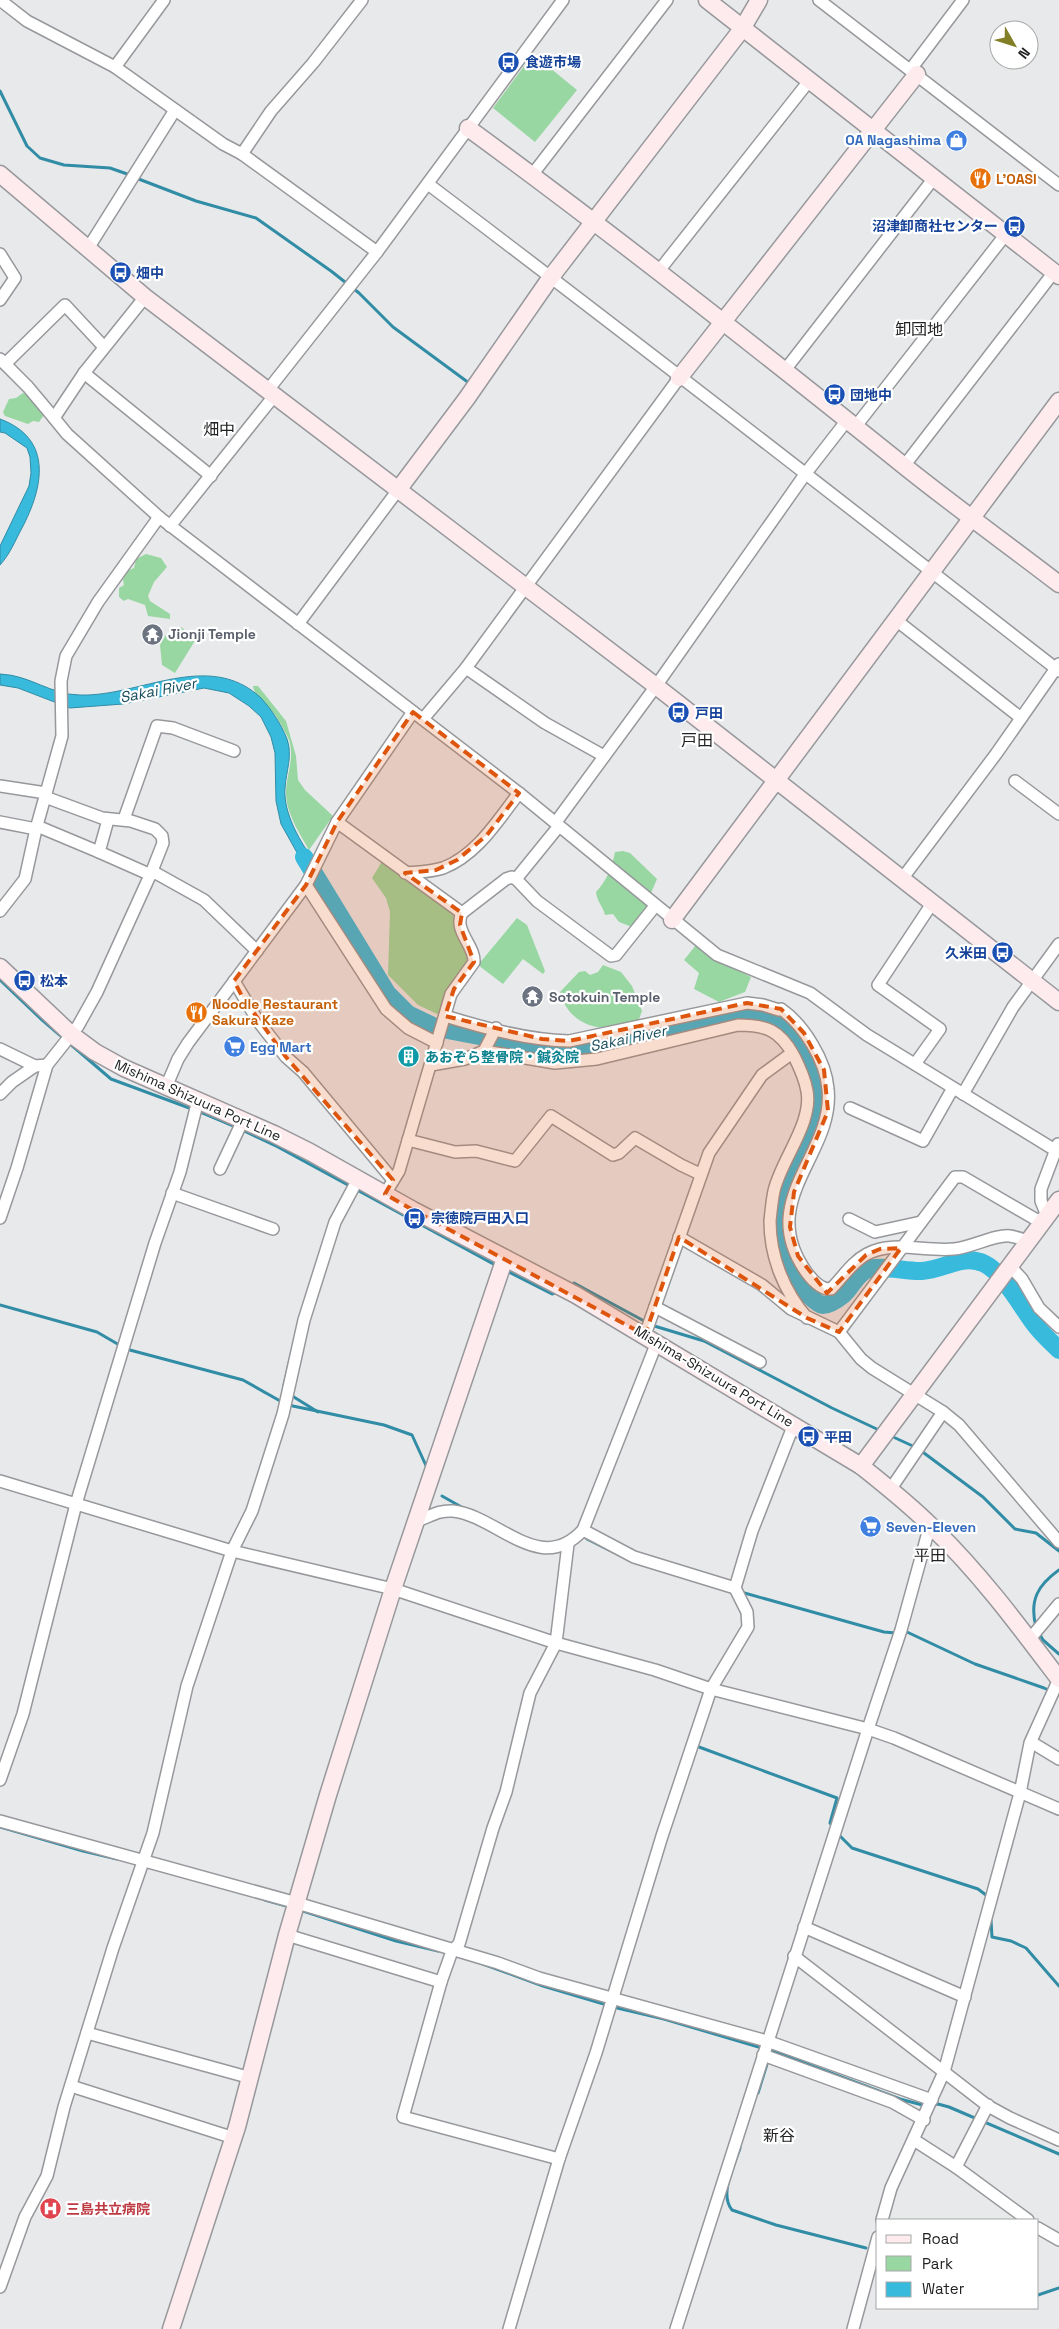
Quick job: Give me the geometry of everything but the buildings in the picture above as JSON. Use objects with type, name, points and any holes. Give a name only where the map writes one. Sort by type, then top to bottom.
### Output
[{"type":"street","points":[[0,0],[27,21],[115,67],[223,144],[242,154],[377,252]]},
{"type":"street","points":[[115,67],[164,0]]},
{"type":"street","points":[[242,154],[271,111],[313,63],[362,0]]},
{"type":"street","points":[[170,526],[211,476],[562,0]]},
{"type":"street","points":[[532,175],[668,0]]},
{"type":"street","points":[[707,0],[1057,274],[904,466]]},
{"type":"street","points":[[298,624],[467,398],[551,277],[742,29],[759,0]]},
{"type":"street","points":[[819,0],[914,71],[1059,186]]},
{"type":"street","points":[[166,1087],[178,1059],[188,1042],[258,951],[307,883],[337,822],[418,716],[466,668],[722,321],[872,130],[962,0]]},
{"type":"street","points":[[658,272],[809,81]]},
{"type":"street","points":[[87,250],[175,110]]},
{"type":"street","points":[[468,128],[593,221],[785,370],[904,466],[1059,584]]},
{"type":"street","points":[[785,370],[934,178]]},
{"type":"street","points":[[2,179],[145,297],[656,686],[1059,1002]]},
{"type":"street","points":[[428,184],[551,277],[679,378],[806,473],[931,573],[1058,668],[902,879]]},
{"type":"street","points":[[516,879],[656,686],[806,473],[852,423],[1006,234]]},
{"type":"street","points":[[0,254],[15,278],[0,300]]},
{"type":"street","points":[[54,418],[84,373],[145,297]]},
{"type":"street","points":[[104,347],[65,305],[2,361],[28,387],[67,434],[159,517],[519,793],[717,955],[810,993],[867,1035],[958,1091],[1057,1146],[1041,1189],[1044,1220]]},
{"type":"street","points":[[84,373],[211,476]]},
{"type":"street","points":[[672,920],[777,782],[971,516],[1057,410]]},
{"type":"street","points":[[0,912],[25,879],[36,828],[62,736],[62,671],[66,656],[98,602],[159,517]]},
{"type":"street","points":[[896,620],[1022,718]]},
{"type":"street","points":[[466,668],[544,724],[604,756]]},
{"type":"street","points":[[124,819],[157,726],[173,728],[234,751]]},
{"type":"street","points":[[1015,781],[1059,814]]},
{"type":"street","points":[[0,786],[46,795],[108,820],[124,819],[155,829],[162,836],[163,843],[152,873],[97,992],[72,1034],[47,1065],[2,1204],[0,1218]]},
{"type":"street","points":[[405,873],[436,870],[457,860],[487,835],[519,793]]},
{"type":"street","points":[[99,852],[108,820]]},
{"type":"street","points":[[0,822],[36,828],[152,873],[204,900],[258,951]]},
{"type":"street","points":[[337,822],[462,913]]},
{"type":"street","points":[[234,981],[258,1021],[286,1057],[303,1072],[389,1187],[398,1171],[454,989],[474,962],[460,925],[462,913],[506,879],[516,879],[537,901],[611,956],[616,955],[655,906]]},
{"type":"street","points":[[307,883],[386,1009],[408,1028],[437,1040]]},
{"type":"street","points":[[916,1064],[940,1029],[878,985],[932,902]]},
{"type":"street","points":[[850,1108],[923,1141],[1013,1007],[1059,944]]},
{"type":"street","name":"Mishima Shizuura Port Line","points":[[0,967],[72,1034],[95,1052],[166,1087],[243,1120],[310,1152],[358,1179],[389,1187],[503,1265]]},
{"type":"street","points":[[445,1018],[542,1039],[569,1041],[747,1003],[781,1009],[790,1015],[804,1033],[824,1070],[828,1089],[828,1111],[794,1192],[790,1210],[792,1243],[810,1277],[822,1288],[831,1289],[866,1254],[880,1249],[956,1249],[1008,1236],[1028,1241]]},
{"type":"street","points":[[485,1049],[564,1063],[597,1059],[738,1025],[757,1025],[770,1029],[780,1037],[792,1053],[808,1092],[802,1124],[774,1190],[770,1220],[772,1245],[780,1274],[794,1303],[807,1318]]},
{"type":"street","points":[[431,1065],[466,1059],[485,1049],[495,1030]]},
{"type":"street","points":[[0,1050],[35,1066],[47,1065]]},
{"type":"street","points":[[416,1521],[438,1511],[454,1511],[474,1517],[506,1535],[531,1544],[554,1548],[568,1544],[583,1530],[651,1338],[655,1307],[700,1174],[709,1153],[755,1084],[770,1068],[792,1053]]},
{"type":"street","points":[[0,1094],[12,1082],[35,1066]]},
{"type":"street","points":[[0,1780],[23,1714],[76,1504],[180,1172],[198,1100]]},
{"type":"street","points":[[408,1140],[455,1152],[476,1151],[515,1161],[551,1116],[613,1155],[619,1153],[635,1138],[700,1174]]},
{"type":"street","points":[[220,1169],[243,1120]]},
{"type":"street","points":[[839,1332],[947,1185],[958,1176],[1044,1220]]},
{"type":"street","points":[[0,2287],[3,2267],[28,2209],[47,2176],[87,2033],[153,1832],[187,1686],[232,1551],[252,1511],[282,1414],[304,1320],[335,1222],[358,1179]]},
{"type":"street","points":[[172,1193],[273,1229]]},
{"type":"street","points":[[861,1466],[1058,1202]]},
{"type":"street","points":[[849,1220],[874,1232],[921,1222]]},
{"type":"street","points":[[679,1237],[757,1282],[781,1303],[807,1318],[839,1332],[861,1359],[943,1412],[959,1425],[1059,1542]]},
{"type":"street","points":[[171,2329],[234,2138],[287,1935],[328,1795],[393,1590],[503,1265]]},
{"type":"street","name":"Mishima-Shizuura Port Line","points":[[503,1265],[576,1295],[651,1338],[861,1466],[930,1525],[998,1600],[1059,1679]]},
{"type":"street","points":[[1009,1268],[1022,1280],[1039,1308],[1059,1327]]},
{"type":"street","points":[[655,1307],[760,1362]]},
{"type":"street","points":[[890,1490],[943,1412]]},
{"type":"street","points":[[509,2329],[559,2159],[711,1689],[748,1627],[747,1612],[735,1588],[752,1531],[794,1424]]},
{"type":"street","points":[[0,1481],[232,1551],[393,1590],[556,1642],[646,1667],[711,1689],[868,1729],[894,1738],[1059,1809]]},
{"type":"street","points":[[676,2329],[794,1956],[902,1630],[930,1525]]},
{"type":"street","points":[[583,1530],[634,1557],[735,1588]]},
{"type":"street","points":[[559,2159],[403,2117],[441,1982],[454,1949],[459,1944],[492,1828],[506,1792],[530,1693],[556,1642],[568,1544]]},
{"type":"street","points":[[1029,1640],[1059,1604]]},
{"type":"street","points":[[882,2219],[891,2188],[944,2072],[1020,1792],[1031,1742],[1059,1679]]},
{"type":"street","points":[[1031,1742],[1059,1759]]},
{"type":"street","points":[[0,1821],[296,1907],[454,1949],[538,1978],[767,2041],[932,2100]]},
{"type":"street","points":[[804,1927],[965,1997]]},
{"type":"street","points":[[287,1935],[441,1982]]},
{"type":"street","points":[[794,1956],[988,2105],[1010,2118],[1059,2140]]},
{"type":"street","points":[[87,2033],[250,2078]]},
{"type":"street","points":[[763,2055],[925,2116]]},
{"type":"street","points":[[71,2086],[234,2138]]},
{"type":"street","points":[[956,2167],[988,2105]]},
{"type":"street","points":[[914,2140],[956,2167],[1027,2219]]},
{"type":"street","points":[[1039,2229],[1059,2240]]},
{"type":"street","points":[[853,2329],[876,2244]]},
{"type":"highlighted area","points":[[413,712],[519,793],[487,835],[457,860],[436,870],[405,873],[462,913],[460,925],[474,962],[454,989],[445,1016],[542,1039],[569,1041],[747,1003],[781,1009],[804,1033],[824,1070],[828,1111],[794,1192],[790,1227],[798,1256],[827,1293],[866,1255],[880,1249],[901,1248],[839,1332],[807,1318],[679,1237],[645,1335],[385,1194],[393,1180],[286,1057],[243,998],[234,981],[306,885],[337,822]]},
{"type":"green space","points":[[533,54],[577,90],[535,142],[493,108]]},
{"type":"green space","points":[[23,393],[28,395],[44,415],[39,422],[33,421],[28,424],[5,416],[3,412],[9,399],[16,398]]},
{"type":"green space","points":[[146,554],[161,558],[167,567],[154,582],[148,596],[150,601],[170,614],[170,619],[148,616],[145,605],[128,599],[124,601],[119,597],[119,588],[124,585],[123,580],[127,571],[134,568],[136,559]]},
{"type":"green space","points":[[181,627],[196,639],[175,673],[162,665],[160,645],[167,633],[171,635],[175,629]]},
{"type":"green space","points":[[253,686],[258,686],[286,721],[296,756],[298,780],[305,790],[333,816],[309,850],[288,808],[286,786],[291,760],[289,740],[276,716],[256,695]]},
{"type":"green space","points":[[623,851],[630,853],[657,879],[651,893],[650,906],[632,927],[619,922],[613,914],[605,915],[596,892],[609,874],[615,852]]},
{"type":"green space","points":[[384,858],[451,911],[470,957],[441,1012],[437,1014],[418,1005],[388,975],[390,912],[386,898],[372,878]]},
{"type":"green space","points":[[517,918],[527,925],[545,971],[543,974],[523,959],[503,984],[478,965]]},
{"type":"green space","points":[[696,945],[708,956],[751,977],[745,992],[719,1002],[694,989],[699,973],[684,960]]},
{"type":"green space","points":[[603,965],[621,972],[632,986],[642,1011],[638,1022],[614,1027],[596,1027],[580,1020],[567,1009],[560,992],[579,972],[585,971],[590,975],[598,972]]},
{"type":"water","points":[[0,419],[17,428],[29,439],[36,452],[39,466],[39,481],[29,513],[7,556],[0,565],[0,546],[29,486],[31,473],[30,457],[27,448],[5,433],[0,432]]},
{"type":"water","points":[[0,674],[21,678],[59,692],[80,695],[103,694],[196,676],[219,677],[241,684],[261,698],[279,723],[287,739],[289,757],[285,798],[294,828],[316,864],[310,876],[281,824],[276,801],[275,753],[271,737],[261,717],[249,706],[229,693],[204,688],[123,704],[70,708],[18,688],[0,685]]},
{"type":"waterway","points":[[0,91],[27,146],[40,158],[64,165],[110,168],[130,175]]},
{"type":"waterway","points":[[136,178],[196,201],[256,218],[331,271],[359,293],[393,327],[469,383]]},
{"type":"waterway","name":"Sakai River","points":[[304,857],[387,993],[408,1014],[437,1028],[564,1052],[750,1013],[768,1018],[784,1026],[806,1051],[814,1072],[818,1094],[816,1115],[785,1190],[779,1220],[782,1250],[788,1266],[803,1288],[819,1303],[826,1305],[843,1295],[859,1275],[872,1268],[922,1271],[961,1261],[977,1261],[992,1268],[1011,1290],[1036,1326],[1059,1350]]},
{"type":"waterway","points":[[0,980],[41,1019],[111,1079],[192,1109]]},
{"type":"waterway","points":[[198,1111],[236,1127]]},
{"type":"waterway","points":[[242,1130],[278,1147],[497,1266]]},
{"type":"waterway","points":[[507,1271],[552,1294],[555,1293]]},
{"type":"waterway","points":[[574,1283],[646,1322]]},
{"type":"waterway","points":[[0,1305],[97,1332],[121,1346]]},
{"type":"waterway","points":[[651,1325],[704,1341],[832,1408],[881,1431]]},
{"type":"waterway","points":[[126,1349],[243,1380],[282,1402]]},
{"type":"waterway","points":[[284,1385],[291,1355]]},
{"type":"waterway","points":[[289,1394],[318,1412]]},
{"type":"waterway","points":[[288,1405],[384,1425],[412,1435],[428,1470]]},
{"type":"waterway","points":[[891,1436],[915,1447]]},
{"type":"waterway","points":[[920,1450],[983,1497],[1015,1529],[1036,1533],[1059,1551]]},
{"type":"waterway","points":[[442,1496],[465,1509]]},
{"type":"waterway","points":[[587,1539],[613,1552]]},
{"type":"waterway","points":[[1036,1627],[1034,1609],[1037,1594],[1046,1581],[1059,1570]]},
{"type":"waterway","points":[[741,1592],[884,1632],[896,1633]]},
{"type":"waterway","points":[[902,1632],[907,1632],[975,1664],[1059,1695]]},
{"type":"waterway","points":[[1039,1633],[1043,1640],[1059,1654]]},
{"type":"waterway","points":[[699,1747],[837,1798],[830,1823],[834,1828]]},
{"type":"waterway","points":[[0,1827],[117,1859]]},
{"type":"waterway","points":[[837,1833],[852,1848],[978,1889],[986,1895]]},
{"type":"waterway","points":[[265,1900],[290,1907]]},
{"type":"waterway","points":[[303,1911],[396,1941],[438,1951]]},
{"type":"waterway","points":[[991,1920],[992,1937],[1011,1941],[1026,1948],[1059,1986]]},
{"type":"waterway","points":[[480,1963],[543,1986],[607,2005]]},
{"type":"waterway","points":[[613,2007],[664,2019],[775,2052],[900,2099],[926,2106]]},
{"type":"waterway","points":[[758,2093],[767,2064]]},
{"type":"waterway","points":[[932,2105],[938,2104],[949,2107],[1059,2154]]},
{"type":"waterway","points":[[740,2148],[727,2188],[728,2203],[732,2210],[776,2225],[866,2248]]},
{"type":"waterway","points":[[1039,2295],[1059,2288]]},
{"type":"place","name":"食遊市場","points":[[509,62]]},
{"type":"place","name":"OA Nagashima","points":[[957,140]]},
{"type":"place","name":"L’OASI","points":[[980,179]]},
{"type":"place","name":"沼津卸商社センター","points":[[1014,226]]},
{"type":"place","name":"畑中","points":[[120,273]]},
{"type":"place","name":"団地中","points":[[834,395]]},
{"type":"place","name":"Jionji Temple","points":[[152,634]]},
{"type":"place","name":"戸田","points":[[679,713]]},
{"type":"place","name":"久米田","points":[[1003,953]]},
{"type":"place","name":"松本","points":[[24,981]]},
{"type":"place","name":"Sotokuin Temple","points":[[533,997]]},
{"type":"place","name":"Noodle Restaurant Sakura Kaze","points":[[196,1012]]},
{"type":"place","name":"Egg Mart","points":[[234,1047]]},
{"type":"place","name":"あおぞら整骨院・鍼灸院","points":[[409,1057]]},
{"type":"place","name":"宗徳院戸田入口","points":[[415,1218]]},
{"type":"place","name":"平田","points":[[808,1437]]},
{"type":"place","name":"Seven-Eleven","points":[[870,1527]]},
{"type":"place","name":"三島共立病院","points":[[50,2209]]},
{"type":"district","name":"卸団地","points":[[919,329]]},
{"type":"district","name":"畑中","points":[[219,429]]},
{"type":"district","name":"戸田","points":[[697,740]]},
{"type":"district","name":"平田","points":[[930,1555]]},
{"type":"district","name":"新谷","points":[[779,2135]]}]
